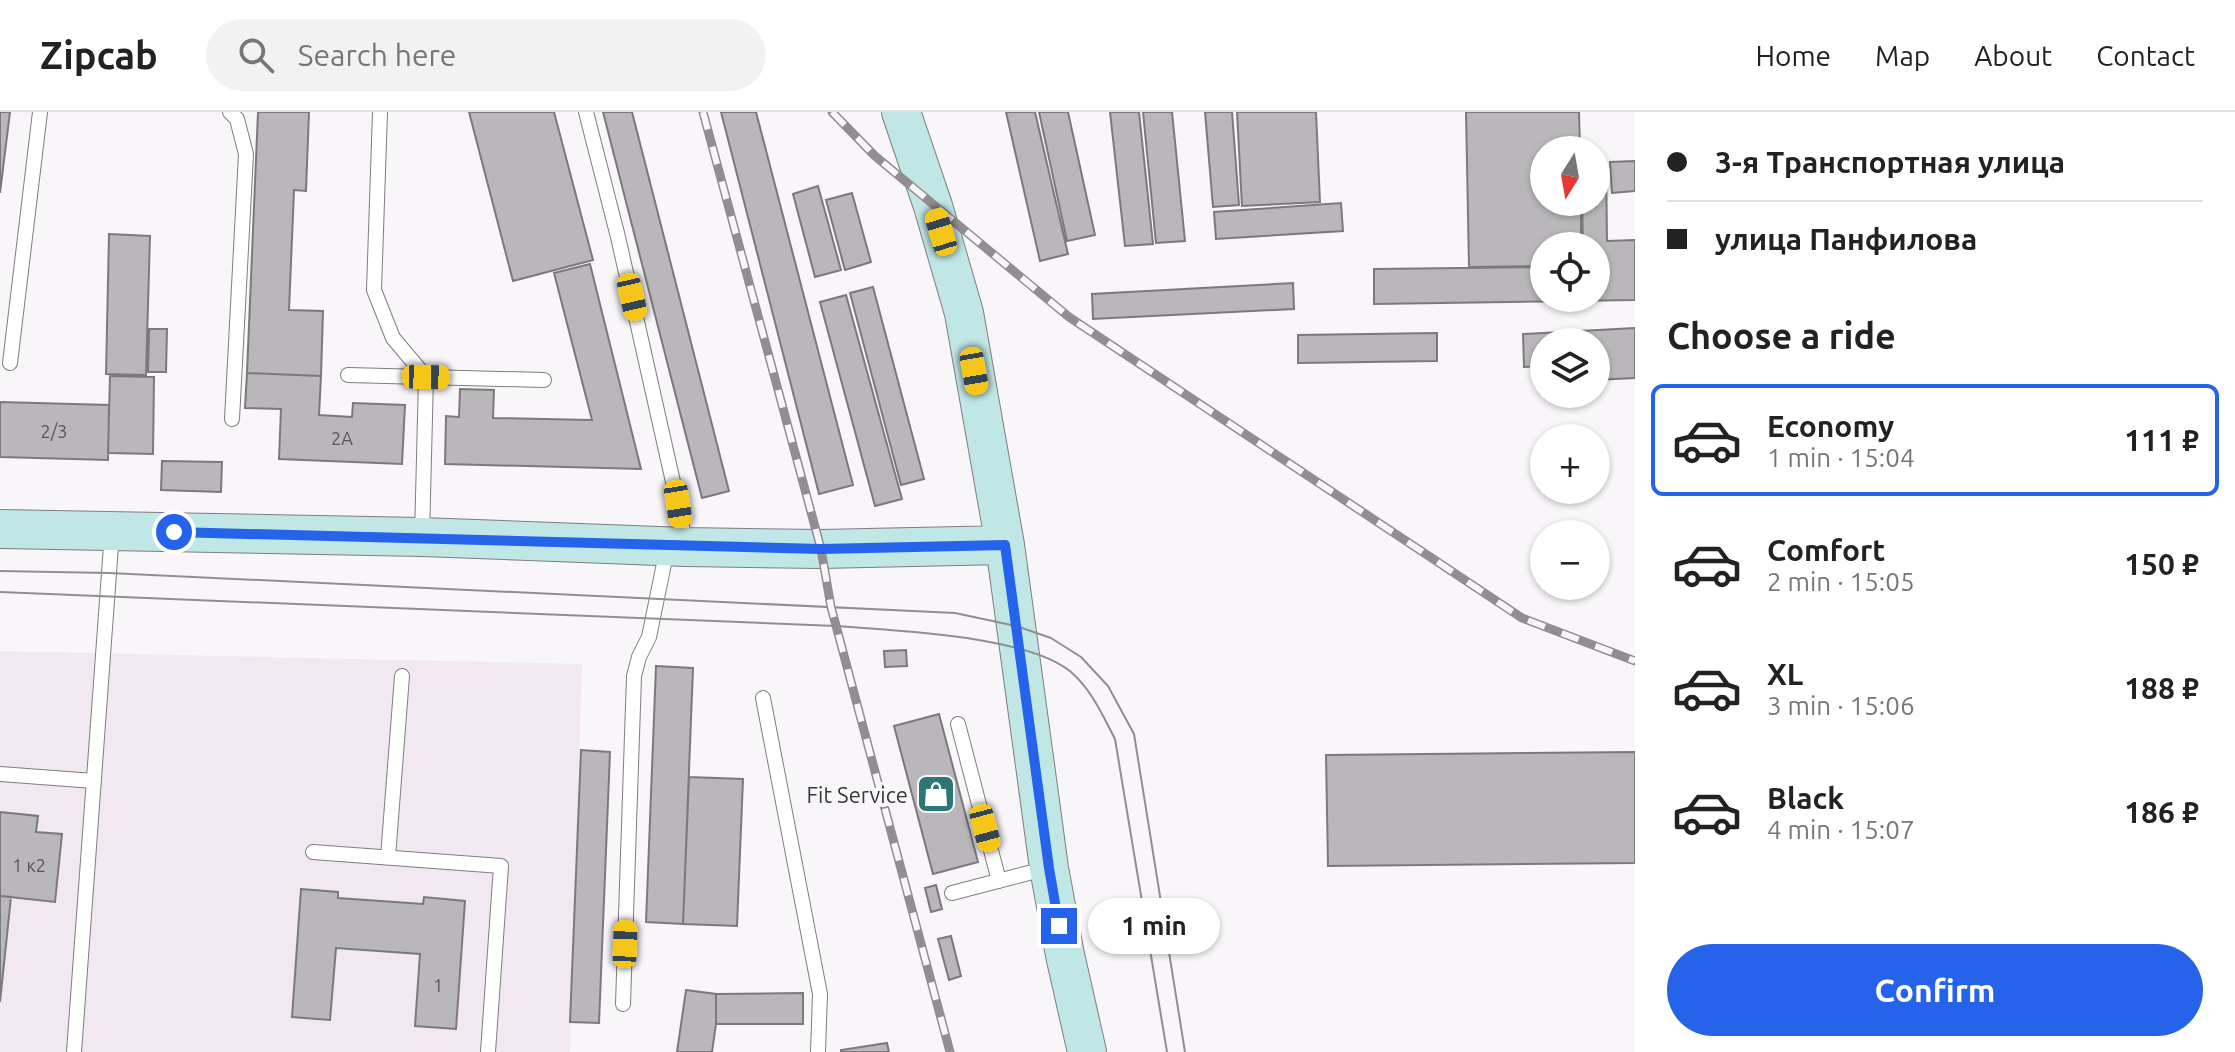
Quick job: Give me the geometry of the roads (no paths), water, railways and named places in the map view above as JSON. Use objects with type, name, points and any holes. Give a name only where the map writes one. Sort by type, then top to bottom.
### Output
[{"type":"main road","points":[[901,112],[933,206],[964,313],[1005,545],[1049,868],[1087,1052]]},
{"type":"main road","points":[[0,529],[821,549],[1005,545]]},
{"type":"lane","points":[[10,363],[40,112]]},
{"type":"lane","points":[[230,112],[237,119],[246,154],[232,419]]},
{"type":"lane","points":[[380,112],[374,290],[393,338],[426,377],[422,537]]},
{"type":"lane","points":[[586,112],[622,252],[678,504],[676,546],[652,629],[634,676],[623,1004]]},
{"type":"lane","points":[[348,375],[544,380]]},
{"type":"lane","points":[[74,1052],[112,531]]},
{"type":"lane","points":[[388,857],[402,676]]},
{"type":"lane","points":[[763,698],[820,994],[818,1052]]},
{"type":"lane","points":[[958,724],[999,881]]},
{"type":"lane","points":[[0,774],[94,781]]},
{"type":"lane","points":[[313,852],[501,866],[488,1052]]},
{"type":"lane","points":[[952,893],[1049,868]]},
{"type":"tram line","points":[[0,571],[109,573],[955,613],[1016,626],[1051,638],[1081,657],[1108,686],[1134,734],[1185,1052]]},
{"type":"tram line","points":[[0,592],[836,626],[959,637],[1024,650],[1050,660],[1071,672],[1085,686],[1115,739],[1167,1052]]},
{"type":"railway","points":[[703,112],[821,549],[831,607],[950,1052]]},
{"type":"railway","points":[[832,112],[875,156],[1069,317],[1522,618],[1635,661]]},
{"type":"place","name":"Fit Service","points":[[936,794]]}]
